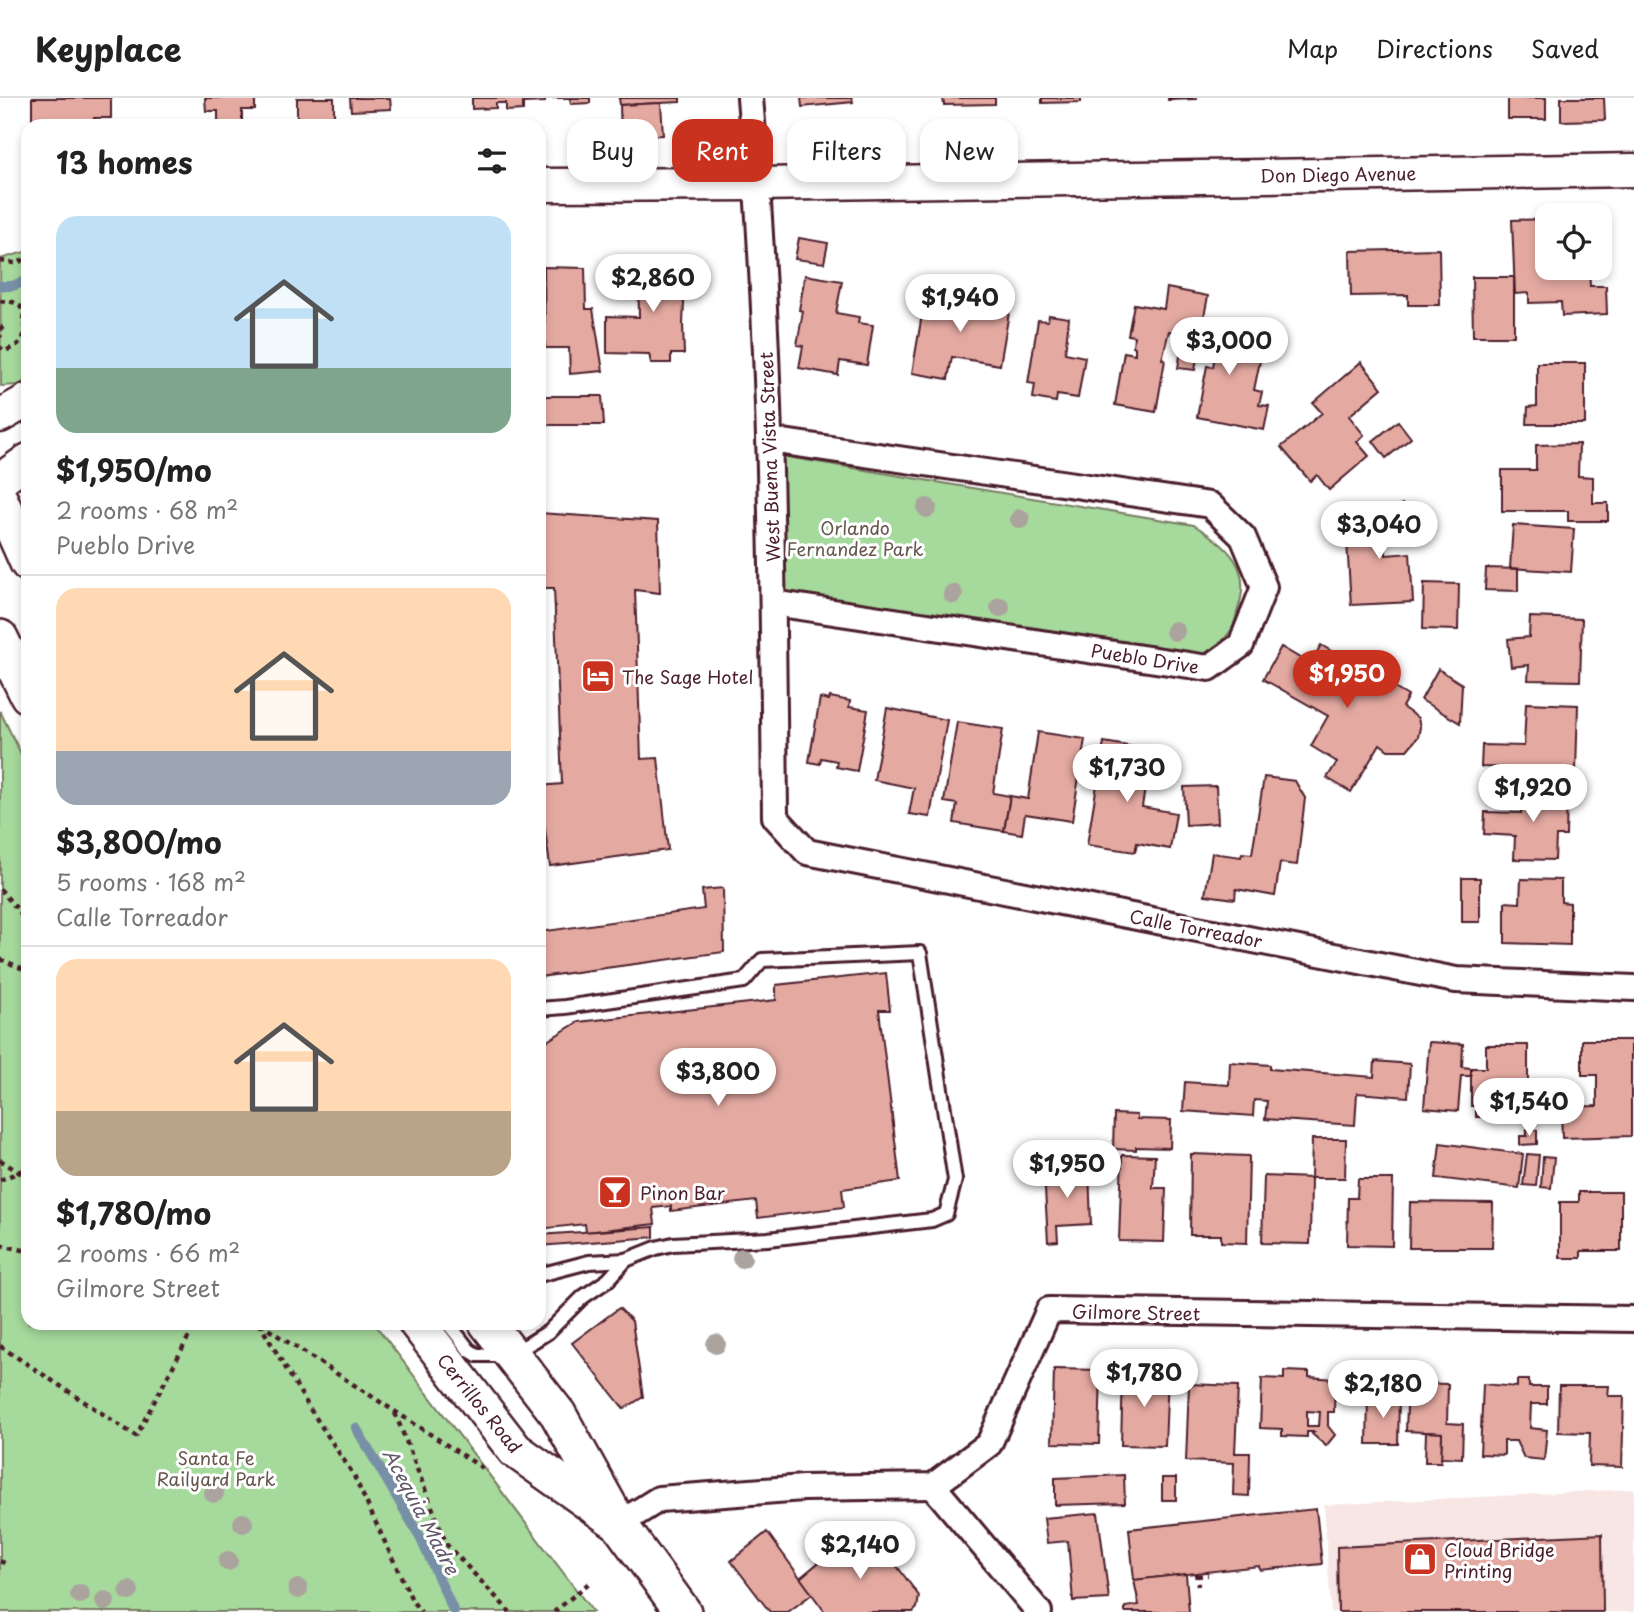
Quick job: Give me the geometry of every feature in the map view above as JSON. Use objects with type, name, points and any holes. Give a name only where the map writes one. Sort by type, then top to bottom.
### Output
[{"type":"main road","points":[[0,500],[21,547]]},
{"type":"main road","points":[[0,638],[16,678]]},
{"type":"main road","name":"Cerrillos Road","points":[[421,1330],[515,1450],[620,1524]]},
{"type":"main road","name":"Cerrillos Road","points":[[492,1330],[558,1414],[620,1524],[683,1612]]},
{"type":"street","name":"West Buena Vista Street","points":[[750,98],[770,440],[775,817]]},
{"type":"street","name":"Don Diego Avenue","points":[[546,185],[1634,170]]},
{"type":"street","points":[[0,416],[21,404]]},
{"type":"street","name":"Pueblo Drive","points":[[770,440],[1210,505],[1243,537],[1264,587],[1241,645],[1209,668],[773,603]]},
{"type":"street","points":[[0,480],[21,465]]},
{"type":"street","name":"Calle Torreador","points":[[775,817],[807,852],[1456,980],[1634,988]]},
{"type":"street","name":"Gilmore Street","points":[[933,1486],[989,1444],[1049,1310],[1634,1319]]},
{"type":"street","points":[[620,1524],[659,1499],[803,1488],[933,1486],[1039,1612]]},
{"type":"lane","points":[[546,1008],[744,981],[762,960],[920,953],[955,1180],[946,1214],[932,1220],[768,1239],[673,1244],[626,1260],[589,1262],[546,1273]]},
{"type":"lane","points":[[453,1330],[469,1350],[477,1355],[511,1355],[548,1332],[583,1297],[608,1280],[626,1260]]},
{"type":"path","points":[[0,261],[10,264],[21,261]]},
{"type":"path","points":[[0,301],[13,302],[21,307]]},
{"type":"path","points":[[0,326],[3,331],[0,337]]},
{"type":"path","points":[[0,347],[4,351],[15,347],[21,341]]},
{"type":"path","points":[[0,889],[21,914]]},
{"type":"path","points":[[0,959],[21,968]]},
{"type":"path","points":[[0,1160],[19,1172]]},
{"type":"path","points":[[0,1180],[19,1172]]},
{"type":"path","points":[[0,1245],[21,1250]]},
{"type":"path","points":[[0,1346],[136,1436],[192,1330]]},
{"type":"path","points":[[263,1330],[353,1474],[413,1602],[421,1612]]},
{"type":"path","points":[[270,1330],[498,1478]]},
{"type":"path","points":[[395,1411],[447,1545],[510,1612]]},
{"type":"path","points":[[0,1561],[9,1565]]},
{"type":"path","points":[[1198,1586],[1196,1575],[1208,1575]]},
{"type":"path","points":[[554,1612],[589,1583]]},
{"type":"shaded area","points":[[1634,1489],[1634,1612],[1331,1612],[1324,1505]]},
{"type":"green space","points":[[21,253],[21,384],[18,385],[1,386],[0,259]]},
{"type":"green space","name":"Orlando Fernandez Park","points":[[781,456],[1194,525],[1226,549],[1239,569],[1242,594],[1234,625],[1204,659],[783,595]]},
{"type":"green space","name":"Santa Fe Railyard Park","points":[[0,711],[21,754],[21,1330],[379,1330],[593,1612],[0,1612]]},
{"type":"building","points":[[32,98],[111,98],[111,118],[32,119]]},
{"type":"building","points":[[205,98],[255,98],[255,110],[242,110],[242,119],[218,119],[218,111],[206,111]]},
{"type":"building","points":[[297,98],[334,98],[334,119],[297,119]]},
{"type":"building","points":[[350,98],[390,98],[391,109],[351,111]]},
{"type":"building","points":[[472,98],[545,98],[545,102],[523,103],[523,110],[506,111],[506,103],[496,103],[496,108],[472,109]]},
{"type":"building","points":[[570,98],[590,98],[590,103],[571,104]]},
{"type":"building","points":[[619,98],[680,98],[680,102],[620,105]]},
{"type":"building","points":[[801,98],[852,98],[853,102],[802,107]]},
{"type":"building","points":[[943,98],[995,98],[995,104],[944,105]]},
{"type":"building","points":[[1042,98],[1081,98],[1081,102],[1042,103]]},
{"type":"building","points":[[1196,98],[1196,99],[1168,100]]},
{"type":"building","points":[[1508,98],[1546,98],[1546,119],[1508,119]]},
{"type":"building","points":[[1561,98],[1604,98],[1605,120],[1561,121]]},
{"type":"building","points":[[661,103],[663,135],[658,135],[658,119],[620,119],[620,105]]},
{"type":"building","points":[[1535,219],[1535,280],[1590,280],[1590,286],[1606,286],[1607,314],[1562,316],[1561,302],[1529,303],[1529,293],[1515,294],[1512,220]]},
{"type":"building","points":[[799,238],[828,243],[824,263],[795,259]]},
{"type":"building","points":[[1439,249],[1440,305],[1408,305],[1408,295],[1351,296],[1350,251]]},
{"type":"building","points":[[686,260],[684,354],[671,354],[671,363],[651,363],[649,354],[607,353],[607,316],[639,317],[638,261]]},
{"type":"building","points":[[546,267],[585,268],[586,309],[593,309],[603,371],[570,374],[569,348],[546,348]]},
{"type":"building","points":[[805,275],[842,281],[836,313],[859,317],[858,323],[873,325],[867,365],[840,361],[838,375],[799,368],[803,346],[797,345],[803,311],[799,310]]},
{"type":"building","points":[[1472,277],[1514,277],[1514,336],[1473,336]]},
{"type":"building","points":[[1167,288],[1208,296],[1202,327],[1184,323],[1183,333],[1169,331],[1162,359],[1165,360],[1156,412],[1115,405],[1124,352],[1135,354],[1134,336],[1128,335],[1134,304],[1164,309]]},
{"type":"building","points":[[975,295],[1011,301],[1000,365],[952,357],[948,379],[912,373],[925,297],[974,305]]},
{"type":"building","points":[[1049,315],[1069,318],[1065,353],[1085,357],[1078,398],[1057,395],[1056,402],[1033,398],[1035,384],[1028,383],[1038,320],[1048,321]]},
{"type":"building","points":[[1185,328],[1202,331],[1200,340],[1220,333],[1219,331],[1272,340],[1269,358],[1261,356],[1254,390],[1262,392],[1259,405],[1269,406],[1264,430],[1197,417],[1207,366],[1213,367],[1216,348],[1198,353],[1195,370],[1178,368]]},
{"type":"building","points":[[1361,362],[1382,388],[1349,416],[1364,435],[1357,442],[1369,456],[1329,490],[1317,475],[1310,481],[1281,447],[1322,413],[1313,403]]},
{"type":"building","points":[[1537,363],[1585,363],[1585,424],[1527,424],[1528,407],[1537,406]]},
{"type":"building","points":[[546,396],[602,396],[604,425],[546,425]]},
{"type":"building","points":[[1398,421],[1411,438],[1386,458],[1373,441]]},
{"type":"building","points":[[1579,444],[1578,476],[1593,477],[1593,503],[1608,503],[1608,521],[1568,521],[1568,511],[1502,511],[1502,470],[1536,470],[1536,445]]},
{"type":"building","points":[[1402,504],[1413,521],[1385,538],[1386,555],[1410,553],[1413,602],[1351,605],[1346,526],[1365,525],[1365,517],[1382,515]]},
{"type":"building","name":"The Sage Hotel","points":[[546,513],[658,521],[660,593],[635,590],[641,759],[658,758],[668,850],[550,866],[546,837],[546,785],[562,784],[554,588],[546,588]]},
{"type":"building","points":[[1513,525],[1574,529],[1571,572],[1510,568]]},
{"type":"building","points":[[1486,568],[1518,569],[1518,591],[1485,590]]},
{"type":"building","points":[[1424,583],[1459,584],[1458,630],[1423,629]]},
{"type":"building","points":[[1530,617],[1582,619],[1580,681],[1528,680],[1529,665],[1511,667],[1508,639],[1529,637]]},
{"type":"building","points":[[1321,645],[1408,696],[1402,707],[1418,718],[1420,727],[1418,737],[1407,750],[1388,750],[1380,744],[1351,792],[1327,778],[1337,762],[1311,746],[1328,716],[1263,679],[1281,647],[1310,664]]},
{"type":"building","points":[[1438,669],[1462,684],[1460,723],[1421,700]]},
{"type":"building","points":[[830,697],[850,701],[849,707],[868,710],[857,771],[836,767],[837,761],[821,758],[820,764],[809,762],[820,698],[829,700]]},
{"type":"building","points":[[1526,703],[1578,705],[1576,770],[1481,767],[1482,745],[1524,746]]},
{"type":"building","points":[[887,708],[947,720],[930,817],[909,814],[914,788],[874,780]]},
{"type":"building","points":[[957,722],[1003,729],[993,793],[1010,796],[1004,831],[954,823],[957,804],[944,802]]},
{"type":"building","points":[[1038,732],[1085,739],[1072,821],[1025,814],[1022,834],[1004,831],[1010,796],[1028,799]]},
{"type":"building","points":[[1104,742],[1151,750],[1142,807],[1176,813],[1170,849],[1137,843],[1135,852],[1087,845]]},
{"type":"building","points":[[1264,777],[1295,781],[1305,798],[1297,865],[1280,863],[1275,896],[1236,889],[1235,899],[1205,895],[1212,853],[1241,857],[1242,853],[1252,854]]},
{"type":"building","points":[[1216,786],[1218,823],[1186,825],[1184,787]]},
{"type":"building","points":[[1522,790],[1567,792],[1566,836],[1556,836],[1555,860],[1514,859],[1515,836],[1484,834],[1485,812],[1521,813]]},
{"type":"building","points":[[1462,878],[1480,878],[1480,922],[1462,922]]},
{"type":"building","points":[[1521,879],[1561,880],[1561,902],[1570,903],[1570,945],[1505,943],[1505,902],[1520,903]]},
{"type":"building","points":[[723,888],[724,952],[546,976],[546,931],[704,909],[702,890]]},
{"type":"building","points":[[886,973],[890,1010],[879,1010],[900,1181],[842,1189],[844,1207],[758,1218],[756,1201],[671,1211],[671,1206],[653,1208],[655,1224],[586,1232],[585,1224],[546,1228],[546,1042],[578,1022],[776,1000],[776,985]]},
{"type":"building","points":[[1582,1040],[1631,1040],[1631,1136],[1562,1138],[1561,1107],[1597,1106],[1597,1075],[1582,1075]]},
{"type":"building","points":[[1429,1042],[1463,1044],[1462,1067],[1471,1068],[1472,1076],[1461,1076],[1458,1111],[1424,1108]]},
{"type":"building","points":[[1486,1045],[1528,1045],[1528,1081],[1542,1081],[1543,1106],[1529,1106],[1528,1117],[1476,1117],[1476,1106],[1471,1106],[1471,1068],[1486,1068]]},
{"type":"building","points":[[1375,1061],[1410,1064],[1408,1097],[1357,1093],[1355,1125],[1265,1119],[1267,1101],[1254,1100],[1253,1116],[1183,1111],[1185,1082],[1229,1085],[1230,1062],[1270,1065],[1270,1069],[1374,1077]]},
{"type":"building","points":[[1114,1114],[1137,1115],[1137,1119],[1171,1120],[1170,1148],[1113,1149]]},
{"type":"building","points":[[1527,1129],[1537,1130],[1537,1144],[1520,1145],[1520,1136],[1527,1136]]},
{"type":"building","points":[[1312,1139],[1346,1139],[1345,1178],[1311,1178]]},
{"type":"building","points":[[1440,1143],[1523,1154],[1519,1188],[1436,1178]]},
{"type":"building","points":[[1191,1154],[1249,1156],[1247,1243],[1221,1242],[1221,1235],[1190,1235]]},
{"type":"building","points":[[1527,1154],[1539,1155],[1536,1186],[1523,1185]]},
{"type":"building","points":[[1122,1155],[1155,1156],[1153,1188],[1166,1188],[1164,1242],[1119,1241]]},
{"type":"building","points":[[1543,1157],[1554,1158],[1551,1188],[1541,1187]]},
{"type":"building","points":[[1089,1169],[1091,1224],[1057,1226],[1058,1241],[1048,1242],[1044,1172]]},
{"type":"building","points":[[1264,1176],[1311,1178],[1310,1244],[1262,1243]]},
{"type":"building","points":[[1358,1179],[1393,1179],[1392,1246],[1347,1245],[1348,1198],[1357,1198]]},
{"type":"building","points":[[1579,1192],[1621,1192],[1621,1251],[1581,1251],[1581,1258],[1560,1258],[1560,1202],[1579,1202]]},
{"type":"building","points":[[1410,1202],[1493,1203],[1492,1248],[1409,1248]]},
{"type":"building","points":[[654,1227],[654,1237],[546,1245],[546,1235]]},
{"type":"building","points":[[619,1308],[632,1321],[643,1397],[624,1409],[572,1343]]},
{"type":"building","points":[[1054,1369],[1101,1370],[1099,1444],[1052,1443]]},
{"type":"building","points":[[1284,1371],[1309,1372],[1309,1377],[1335,1379],[1334,1412],[1328,1412],[1328,1426],[1335,1435],[1326,1446],[1312,1434],[1314,1432],[1307,1432],[1307,1437],[1282,1436],[1282,1429],[1260,1428],[1262,1378],[1284,1379]],"holes":[[[1307,1411],[1320,1412],[1319,1426],[1307,1426]]]},
{"type":"building","points":[[1123,1372],[1168,1373],[1165,1446],[1121,1445]]},
{"type":"building","points":[[1517,1380],[1529,1380],[1529,1387],[1547,1387],[1547,1404],[1531,1404],[1530,1428],[1547,1430],[1544,1460],[1524,1458],[1516,1441],[1504,1441],[1504,1455],[1480,1454],[1483,1384],[1517,1387]]},
{"type":"building","points":[[1408,1383],[1448,1384],[1447,1423],[1463,1424],[1462,1458],[1441,1457],[1442,1433],[1406,1431]]},
{"type":"building","points":[[1189,1384],[1238,1386],[1235,1453],[1250,1453],[1249,1496],[1233,1495],[1234,1463],[1186,1461]]},
{"type":"building","points":[[1559,1386],[1609,1386],[1608,1396],[1624,1396],[1622,1467],[1589,1466],[1590,1433],[1558,1432]]},
{"type":"building","points":[[1368,1396],[1399,1397],[1398,1444],[1367,1444]]},
{"type":"building","points":[[1426,1432],[1442,1433],[1441,1462],[1425,1462]]},
{"type":"building","points":[[1124,1475],[1125,1503],[1055,1505],[1055,1478]]},
{"type":"building","points":[[1162,1478],[1176,1478],[1176,1500],[1162,1500]]},
{"type":"building","points":[[1316,1509],[1322,1564],[1260,1570],[1259,1566],[1134,1580],[1129,1529]]},
{"type":"building","points":[[1098,1513],[1109,1599],[1073,1601],[1068,1541],[1047,1543],[1044,1518]]},
{"type":"building","points":[[859,1529],[888,1566],[894,1562],[919,1596],[917,1608],[913,1612],[825,1612],[800,1578]]},
{"type":"building","points":[[767,1532],[812,1594],[788,1612],[770,1612],[731,1561]]},
{"type":"building","points":[[1602,1534],[1603,1612],[1338,1612],[1337,1547]]},
{"type":"building","points":[[1186,1574],[1189,1612],[1125,1612],[1125,1607],[1139,1605],[1134,1580]]},
{"type":"waterway","points":[[0,286],[21,283]]},
{"type":"waterway","name":"Acequia Madre","points":[[356,1428],[419,1535],[454,1612]]},
{"type":"place","name":"The Sage Hotel","points":[[598,676]]},
{"type":"place","name":"Pinon Bar","points":[[615,1192]]},
{"type":"place","name":"Cloud Bridge Printing","points":[[1420,1559]]}]
